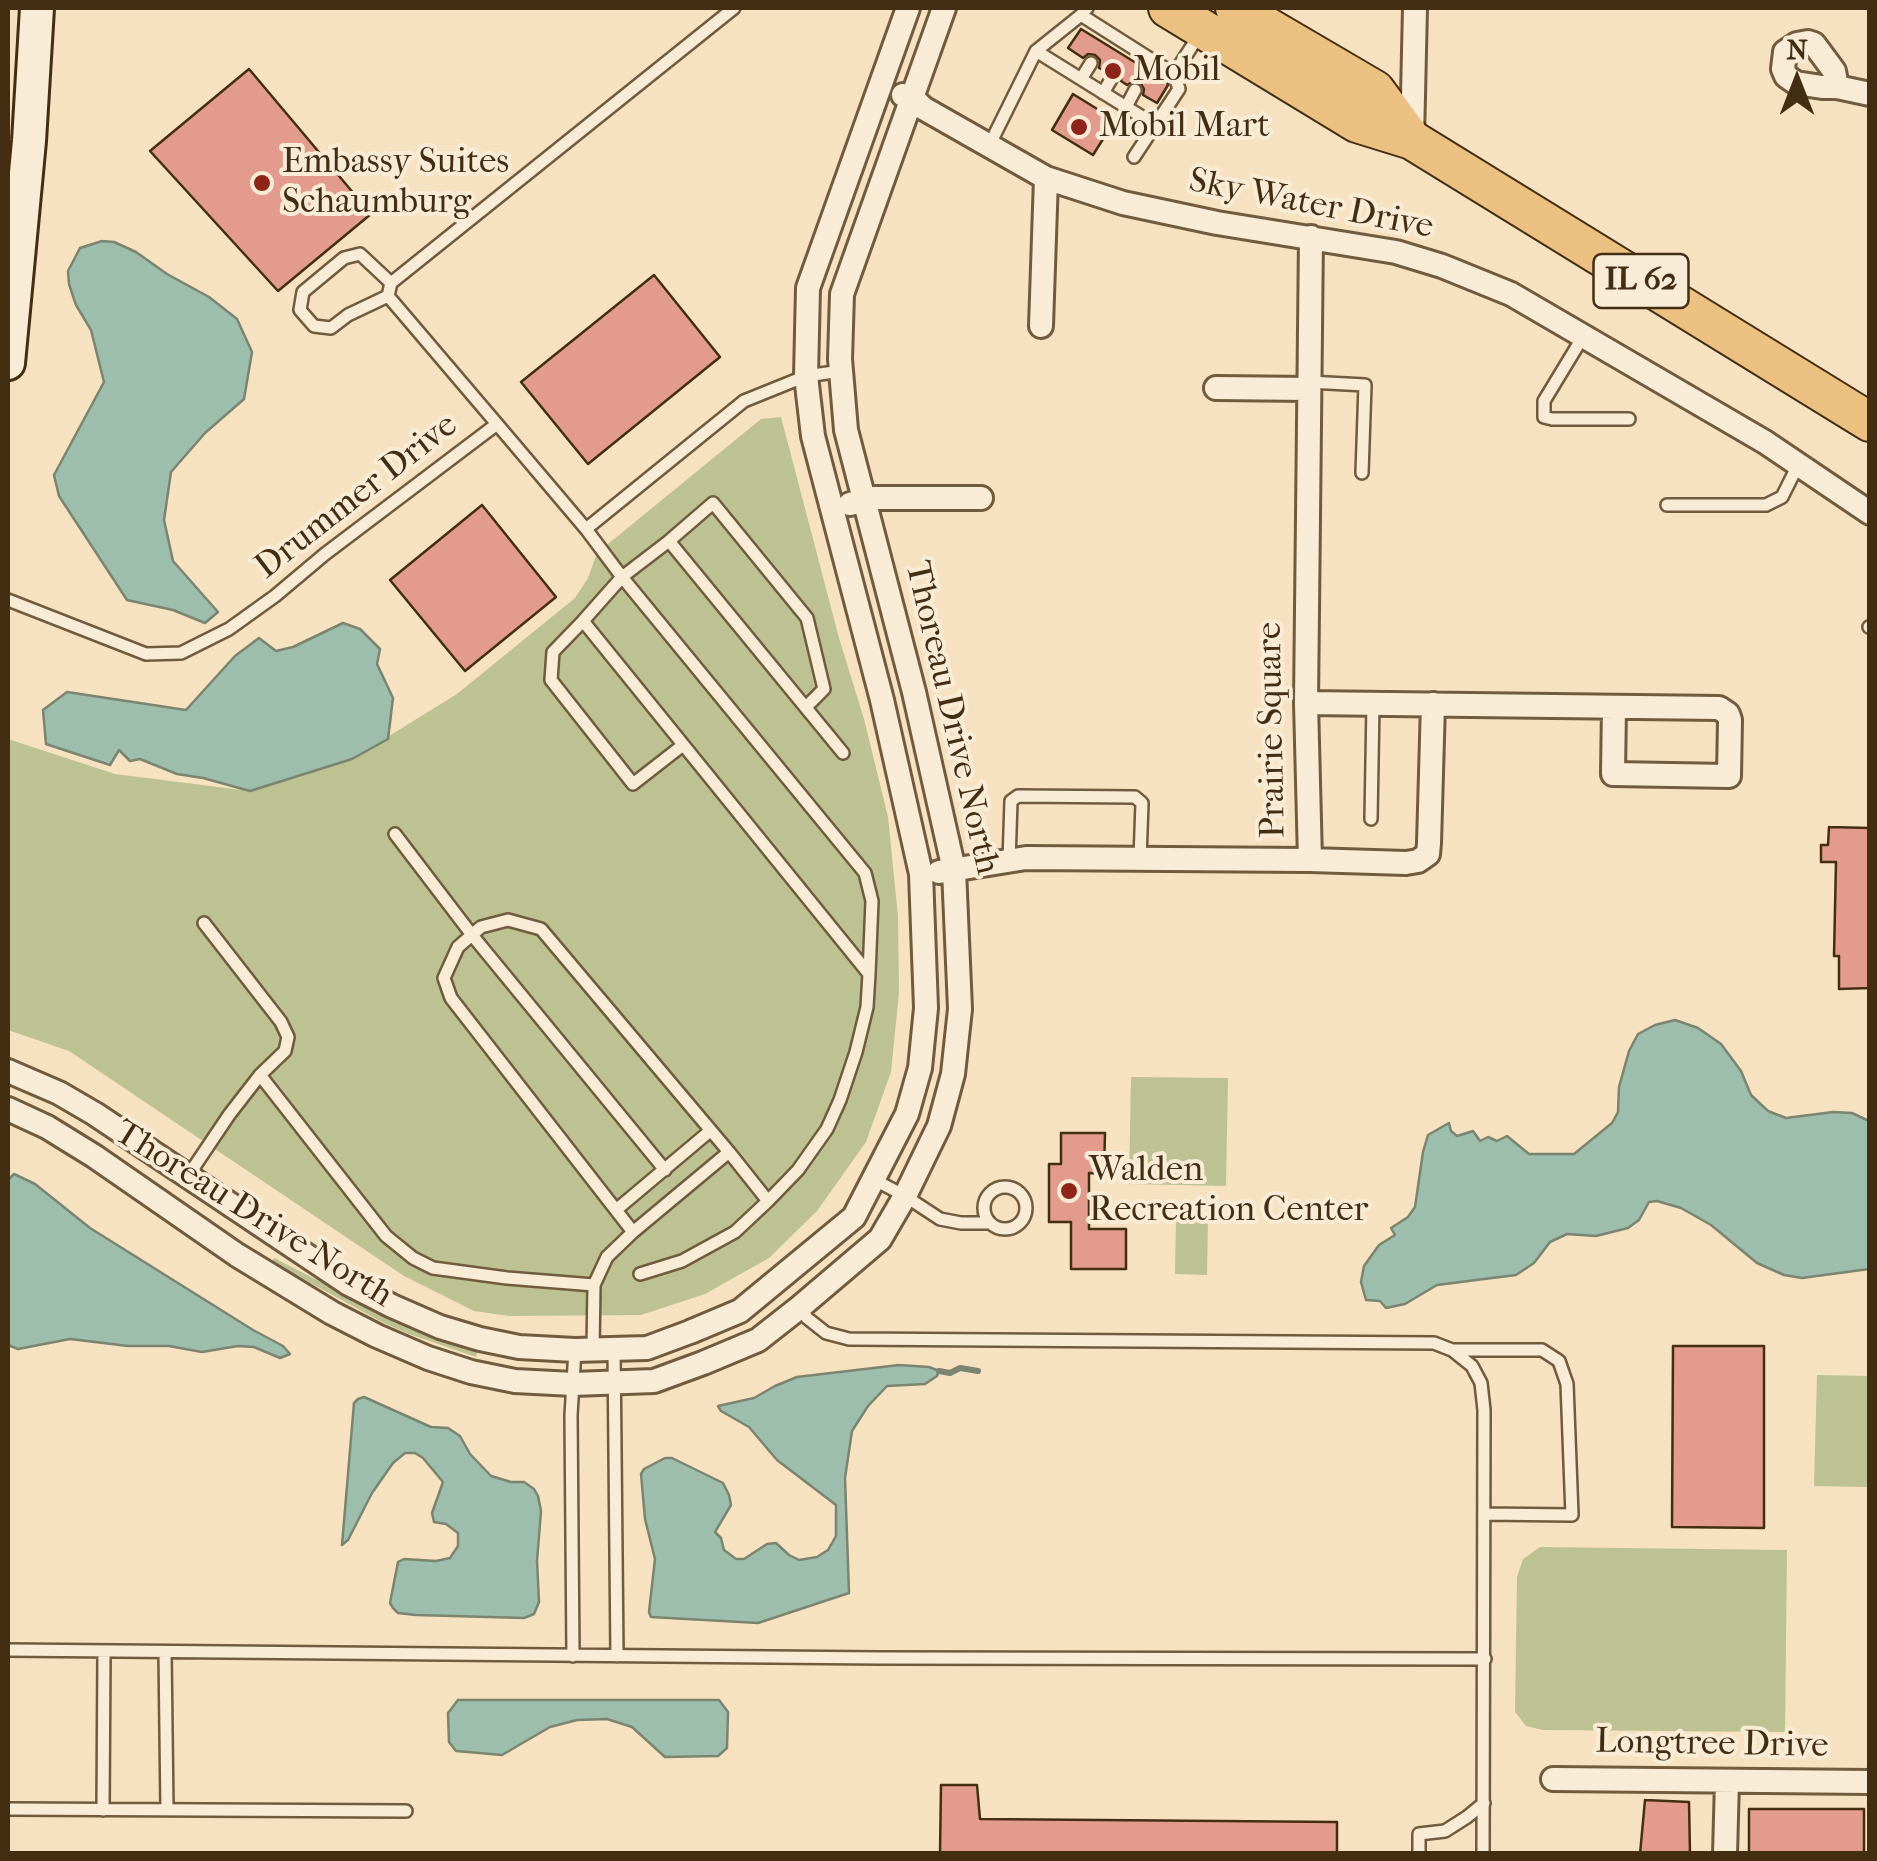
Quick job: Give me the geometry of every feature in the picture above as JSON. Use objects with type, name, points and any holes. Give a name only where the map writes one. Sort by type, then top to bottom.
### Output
[{"type":"main road","points":[[8,363],[37,8]]},
{"type":"main road","name":"IL 62","points":[[1168,8],[1358,123],[1412,140],[1870,422]]},
{"type":"main road","name":"IL 62","points":[[1234,8],[1375,90],[1412,140]]},
{"type":"street","name":"Thoreau Drive North","points":[[8,1071],[59,1093],[130,1136],[349,1284],[440,1327],[519,1348],[647,1348],[740,1311],[854,1217],[908,1114],[920,1068],[926,1008],[921,874],[882,700],[813,436],[806,376],[808,288],[908,8]]},
{"type":"street","name":"Thoreau Drive North","points":[[8,1109],[47,1127],[237,1255],[332,1313],[428,1358],[515,1381],[654,1381],[703,1363],[758,1340],[880,1240],[939,1126],[953,1074],[960,1009],[954,870],[914,692],[846,430],[841,371],[842,294],[944,8]]},
{"type":"street","points":[[1412,140],[1415,8]]},
{"type":"street","name":"Sky Water Drive","points":[[881,87],[913,98],[922,108],[1046,178],[1123,203],[1217,223],[1396,252],[1511,294],[1765,442],[1870,514]]},
{"type":"street","points":[[1837,87],[1870,94]]},
{"type":"street","points":[[1041,326],[1046,178]]},
{"type":"street","name":"Prairie Square","points":[[1311,236],[1306,703],[1310,860],[1406,863],[1428,854],[1434,704]]},
{"type":"street","points":[[1216,388],[1308,386]]},
{"type":"street","points":[[832,509],[874,498],[981,498]]},
{"type":"street","points":[[1306,703],[1614,707],[1724,710],[1730,720],[1728,776],[1613,774],[1614,707]]},
{"type":"street","points":[[921,874],[1026,858],[1310,860]]},
{"type":"street","name":"Longtree Drive","points":[[1554,1778],[1870,1782]]},
{"type":"street","points":[[1726,1854],[1727,1781]]},
{"type":"lane","points":[[496,424],[390,290],[360,254],[344,258],[303,292],[300,310],[314,326],[331,328],[390,290],[734,8]]},
{"type":"lane","points":[[989,146],[1036,51],[1084,12],[1106,38],[1150,65],[1174,74]]},
{"type":"lane","points":[[1174,74],[1203,29]]},
{"type":"lane","points":[[1036,51],[1155,125]]},
{"type":"lane","points":[[1081,79],[1091,63]]},
{"type":"lane","points":[[1134,157],[1179,89],[1174,74]]},
{"type":"lane","points":[[1103,92],[1114,76]]},
{"type":"lane","points":[[1126,106],[1135,90]]},
{"type":"lane","points":[[1584,335],[1544,401],[1544,417],[1629,419]]},
{"type":"lane","points":[[586,530],[744,401],[806,376],[841,371]]},
{"type":"lane","points":[[1308,386],[1365,385],[1362,473]]},
{"type":"lane","name":"Drummer Drive","points":[[8,600],[146,654],[181,654],[275,596],[496,424],[866,873],[872,902],[868,1007],[840,1100],[827,1129],[798,1170],[735,1232],[682,1261],[640,1274]]},
{"type":"lane","points":[[1667,505],[1766,505],[1782,497],[1798,464]]},
{"type":"lane","points":[[683,745],[632,784],[551,680],[553,652],[622,577],[713,503],[808,618],[824,689],[806,707]]},
{"type":"lane","points":[[669,541],[843,753]]},
{"type":"lane","points":[[583,621],[869,974]]},
{"type":"lane","points":[[1371,819],[1373,704]]},
{"type":"lane","points":[[1009,861],[1011,800],[1018,796],[1135,797],[1142,803],[1140,859]]},
{"type":"lane","points":[[394,834],[665,1170]]},
{"type":"lane","points":[[633,1232],[451,998],[444,978],[458,947],[481,927],[508,920],[541,929],[768,1201]]},
{"type":"lane","points":[[188,1176],[228,1115],[285,1050],[288,1036],[282,1022],[204,923]]},
{"type":"lane","points":[[260,1075],[386,1236],[413,1258],[433,1268],[594,1285]]},
{"type":"lane","points":[[616,1210],[710,1132]]},
{"type":"lane","points":[[573,1656],[571,1415],[573,1384],[594,1350],[594,1285],[607,1258],[633,1232],[729,1152]]},
{"type":"lane","points":[[875,1180],[940,1219],[990,1224]]},
{"type":"lane","points":[[800,1307],[826,1333],[849,1338],[1434,1343],[1452,1350],[1472,1366],[1481,1383],[1484,1410],[1483,1854]]},
{"type":"lane","points":[[594,1350],[614,1382],[616,1656]]},
{"type":"lane","points":[[1452,1350],[1542,1350],[1559,1361],[1567,1384],[1572,1514],[1484,1514]]},
{"type":"lane","points":[[8,1650],[1484,1659]]},
{"type":"lane","points":[[103,1810],[104,1652]]},
{"type":"lane","points":[[165,1652],[167,1810]]},
{"type":"lane","points":[[1419,1854],[1419,1834],[1445,1831],[1484,1803]]},
{"type":"lane","points":[[8,1809],[406,1812]]},
{"type":"green space","points":[[781,417],[888,817],[898,916],[899,992],[891,1072],[866,1142],[817,1211],[769,1258],[705,1294],[641,1315],[509,1316],[474,1311],[404,1276],[69,1051],[8,1030],[8,739],[115,774],[250,791],[360,754],[457,694],[575,598],[597,553],[761,419]]},
{"type":"green space","points":[[1131,1077],[1228,1078],[1226,1186],[1129,1184]]},
{"type":"green space","points":[[1176,1219],[1208,1220],[1207,1275],[1175,1274]]},
{"type":"green space","points":[[274,1258],[413,1329],[477,1352],[476,1357],[382,1322],[272,1262]]},
{"type":"green space","points":[[1817,1375],[1869,1376],[1869,1487],[1814,1486]]},
{"type":"green space","points":[[1540,1547],[1787,1550],[1785,1732],[1543,1730],[1526,1726],[1515,1712],[1517,1577],[1523,1559]]},
{"type":"shaded area","points":[[102,241],[136,252],[209,297],[237,319],[252,352],[244,399],[205,433],[171,472],[164,520],[173,561],[218,612],[205,623],[173,610],[127,600],[59,496],[54,475],[104,382],[91,330],[76,305],[68,271],[80,248]]},
{"type":"shaded area","points":[[343,623],[360,629],[380,649],[377,664],[393,698],[388,739],[352,759],[250,791],[177,774],[140,759],[130,761],[119,750],[110,765],[46,744],[43,710],[67,692],[186,710],[235,656],[259,638],[276,651]]},
{"type":"shaded area","points":[[1675,1020],[1698,1028],[1721,1044],[1741,1071],[1751,1095],[1768,1111],[1786,1118],[1852,1113],[1869,1121],[1869,1269],[1802,1278],[1784,1275],[1757,1263],[1711,1225],[1681,1208],[1657,1201],[1649,1202],[1639,1220],[1628,1228],[1596,1236],[1567,1234],[1550,1242],[1534,1263],[1516,1275],[1437,1285],[1405,1304],[1386,1308],[1380,1301],[1366,1300],[1361,1282],[1364,1266],[1379,1245],[1395,1235],[1391,1228],[1415,1207],[1428,1135],[1449,1123],[1457,1136],[1473,1131],[1480,1141],[1488,1137],[1497,1141],[1507,1136],[1529,1154],[1574,1154],[1612,1123],[1618,1112],[1619,1087],[1638,1034]]},
{"type":"shaded area","points":[[14,1174],[35,1184],[90,1228],[283,1346],[290,1354],[280,1358],[254,1347],[202,1352],[70,1339],[18,1349],[8,1345],[8,1180]]},
{"type":"shaded area","points":[[899,1365],[939,1371],[925,1384],[887,1386],[852,1431],[845,1478],[849,1593],[758,1623],[651,1617],[655,1559],[645,1519],[641,1474],[644,1469],[672,1458],[723,1483],[731,1505],[715,1532],[724,1550],[736,1559],[776,1543],[799,1560],[817,1557],[828,1550],[836,1536],[836,1505],[777,1460],[749,1427],[718,1406],[754,1398],[797,1377]]},
{"type":"shaded area","points":[[364,1397],[431,1427],[448,1428],[460,1436],[470,1454],[491,1476],[524,1482],[534,1489],[541,1511],[539,1602],[534,1614],[524,1618],[416,1615],[398,1613],[393,1608],[390,1603],[398,1562],[450,1558],[458,1546],[458,1533],[446,1524],[434,1522],[432,1513],[443,1482],[415,1453],[405,1453],[393,1463],[342,1545],[354,1403]]},
{"type":"shaded area","points":[[458,1700],[719,1700],[728,1712],[727,1748],[718,1756],[665,1757],[632,1727],[607,1719],[577,1720],[550,1727],[502,1755],[456,1751],[449,1742],[448,1713]]},
{"type":"building","points":[[1081,29],[1167,82],[1157,103],[1143,95],[1140,82],[1127,85],[1121,81],[1119,69],[1105,71],[1099,68],[1100,60],[1095,55],[1083,58],[1068,48]]},
{"type":"building","name":"Embassy Suites Schaumburg","points":[[249,69],[371,214],[278,291],[150,151]]},
{"type":"building","points":[[1073,94],[1115,120],[1093,155],[1052,130]]},
{"type":"building","points":[[654,275],[720,357],[588,464],[521,382]]},
{"type":"building","points":[[482,505],[556,597],[465,671],[390,580]]},
{"type":"building","points":[[1829,827],[1870,828],[1870,988],[1839,989],[1839,956],[1834,956],[1836,862],[1821,862],[1821,845],[1828,845]]},
{"type":"building","name":"Walden Recreation Center","points":[[1061,1133],[1105,1133],[1104,1174],[1089,1173],[1089,1229],[1126,1229],[1126,1269],[1071,1269],[1071,1222],[1049,1222],[1049,1164],[1061,1164]]},
{"type":"building","points":[[1673,1346],[1764,1346],[1764,1528],[1672,1527]]},
{"type":"building","points":[[941,1785],[977,1785],[980,1819],[1337,1822],[1337,1854],[940,1854]]},
{"type":"building","points":[[1645,1800],[1689,1802],[1690,1854],[1640,1854]]},
{"type":"building","points":[[1749,1809],[1864,1809],[1864,1854],[1749,1854]]},
{"type":"waterway","points":[[939,1371],[978,1371]]},
{"type":"place","name":"Mobil","points":[[1113,71]]},
{"type":"place","name":"Mobil Mart","points":[[1079,127]]},
{"type":"place","name":"Embassy Suites Schaumburg","points":[[262,183]]},
{"type":"place","name":"Walden Recreation Center","points":[[1069,1191]]}]
